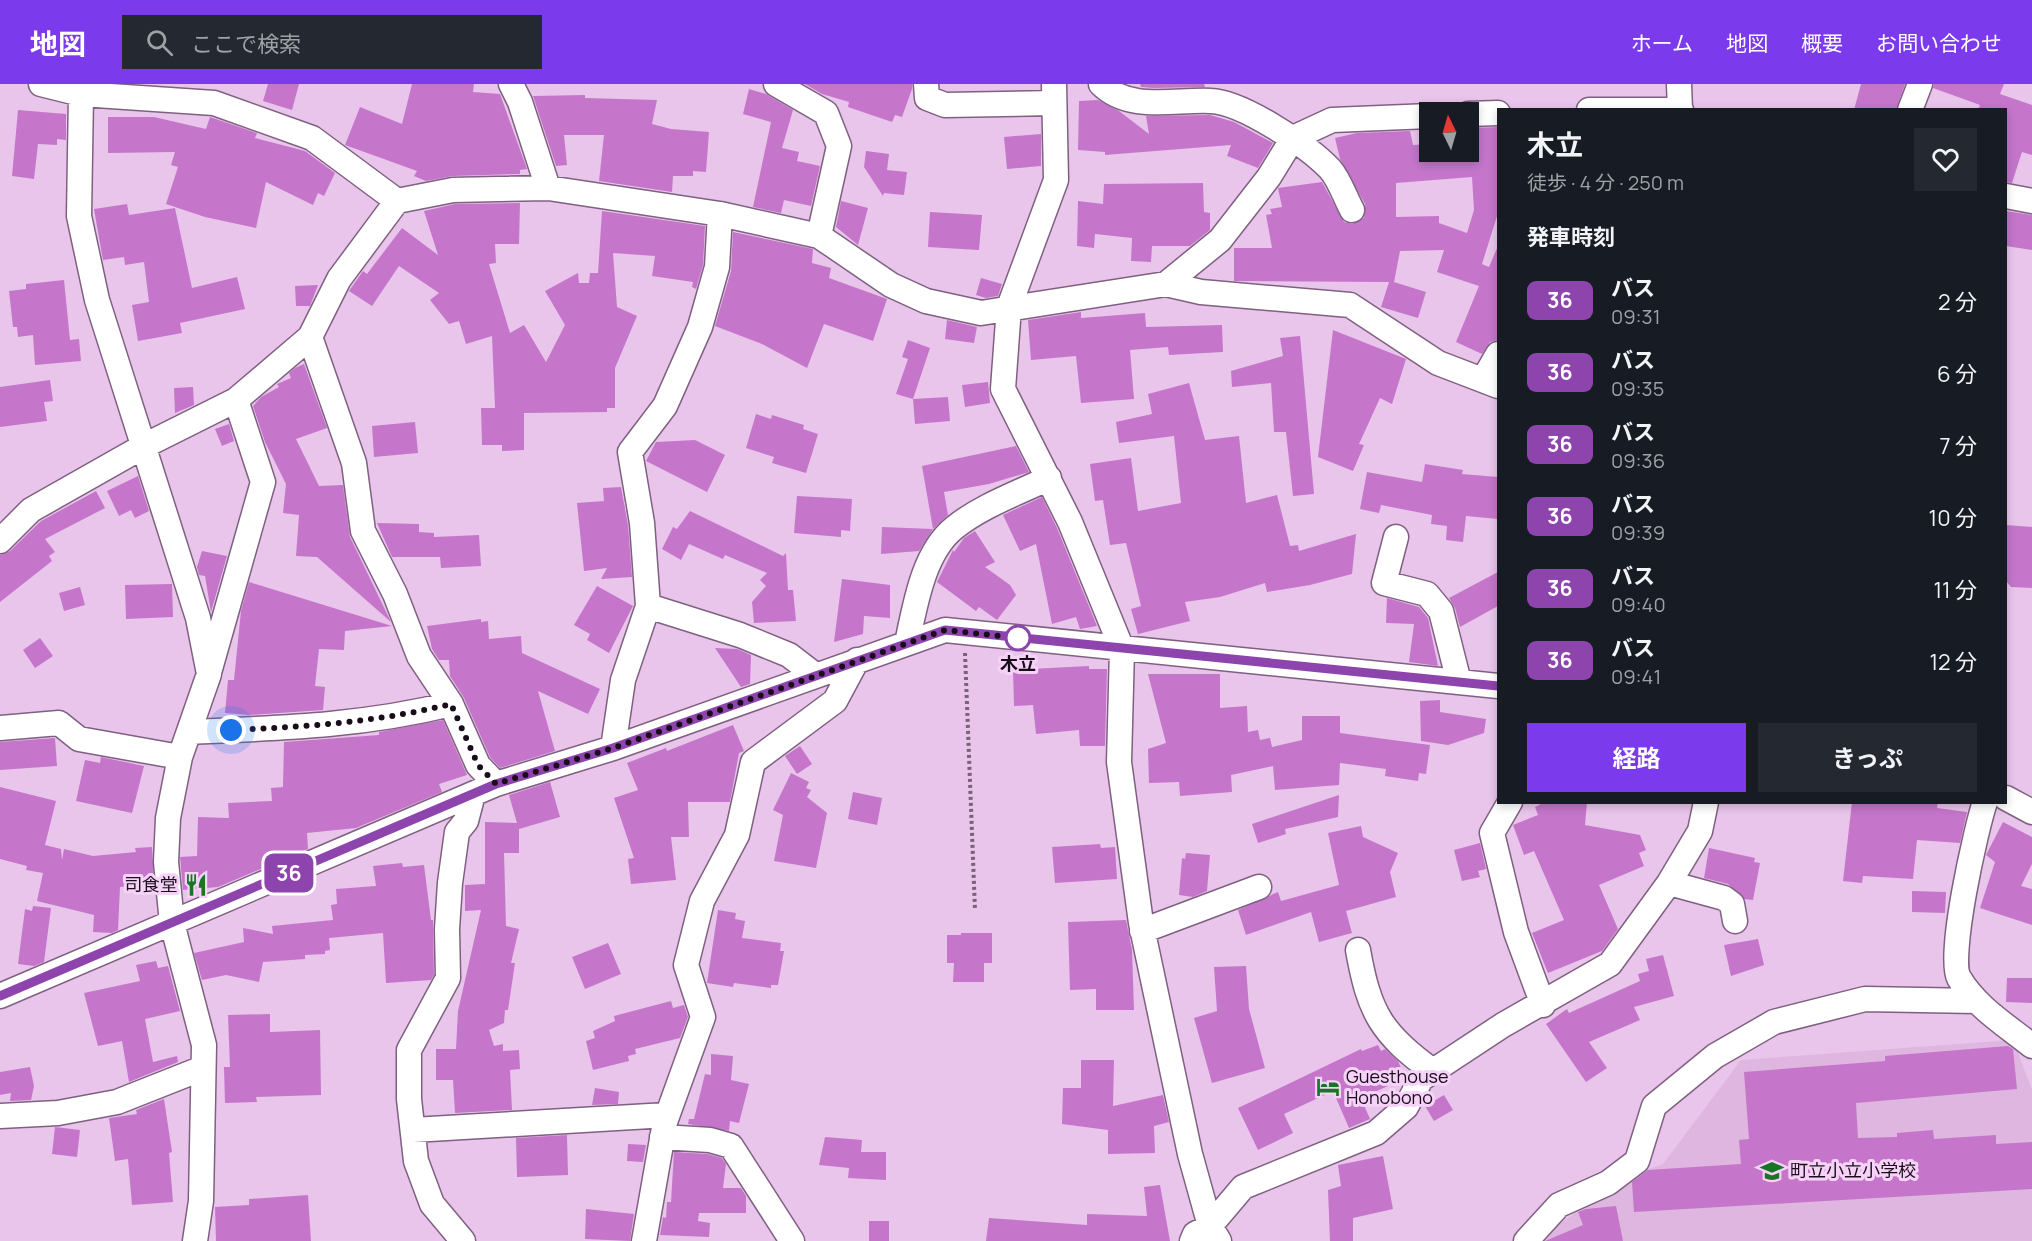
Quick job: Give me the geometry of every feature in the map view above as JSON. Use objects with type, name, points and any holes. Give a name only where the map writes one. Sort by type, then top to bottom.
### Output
[{"type":"street","points":[[41,84],[82,89],[215,94],[312,138],[397,201]]},
{"type":"street","points":[[511,84],[520,102],[548,188]]},
{"type":"street","points":[[776,84],[826,113],[839,146],[819,236]]},
{"type":"street","points":[[926,84],[927,98],[945,105],[1054,94],[1056,180],[1009,307],[1004,389],[1070,522],[1122,649],[1119,762],[1142,931],[1207,1236]]},
{"type":"street","points":[[1101,84],[1108,91],[1129,101],[1215,101],[1257,118],[1293,138],[1331,171],[1352,210]]},
{"type":"street","points":[[1678,84],[1681,108]]},
{"type":"street","points":[[1911,108],[1920,84]]},
{"type":"street","points":[[82,89],[79,216],[97,300],[198,618],[209,674]]},
{"type":"street","points":[[1479,114],[1497,113]]},
{"type":"street","points":[[1166,284],[1220,240],[1269,177],[1293,138],[1332,120],[1419,116]]},
{"type":"street","points":[[0,541],[31,510],[144,446],[236,400],[310,337],[339,279],[397,201],[453,190],[548,188],[720,214],[819,236],[891,285],[926,301],[981,313],[1166,284],[1201,292],[1350,305],[1438,363],[1491,383],[1497,358]]},
{"type":"street","points":[[2007,196],[2032,201]]},
{"type":"street","points":[[613,748],[623,680],[648,606],[642,523],[630,452],[665,406],[700,327],[717,267],[720,214]]},
{"type":"street","points":[[310,337],[354,463],[363,531],[395,594],[419,656],[451,704],[478,765],[496,784]]},
{"type":"street","points":[[195,1241],[201,1201],[204,1045],[172,923],[166,862],[168,818],[180,757],[209,674],[263,482],[236,400]]},
{"type":"street","points":[[907,643],[919,586],[952,530],[972,516],[1048,478]]},
{"type":"street","points":[[1396,537],[1384,584],[1427,594],[1441,611],[1459,682]]},
{"type":"street","points":[[648,606],[700,625],[740,635],[789,656],[815,675]]},
{"type":"street","points":[[0,996],[496,784],[613,748],[945,630],[1459,682],[1496,691]]},
{"type":"street","points":[[644,1241],[665,1126],[703,1017],[686,965],[702,901],[737,835],[753,762],[835,701],[857,660]]},
{"type":"street","points":[[189,732],[360,722],[396,717],[451,704]]},
{"type":"street","points":[[0,728],[59,723],[79,739],[180,757]]},
{"type":"street","points":[[463,1241],[432,1204],[416,1161],[412,1130],[409,1050],[448,978],[447,929],[450,883],[457,832],[466,821],[473,794]]},
{"type":"street","points":[[2007,799],[2032,812]]},
{"type":"street","points":[[1509,804],[1492,833],[1516,932],[1543,1005]]},
{"type":"street","points":[[1207,1236],[1243,1187],[1376,1133],[1406,1107],[1420,1079],[1503,1025],[1543,1005],[1610,964],[1669,883],[1700,831],[1706,804]]},
{"type":"street","points":[[1985,804],[1960,907],[1957,975],[1976,1001],[2032,1046]]},
{"type":"street","points":[[1669,883],[1724,898],[1732,904],[1735,921]]},
{"type":"street","points":[[1142,931],[1259,887]]},
{"type":"street","points":[[1358,950],[1368,997],[1377,1017],[1397,1044],[1433,1071]]},
{"type":"street","points":[[1526,1241],[1533,1236],[1558,1204],[1608,1183],[1637,1161],[1654,1106],[1715,1056],[1774,1022],[1865,999],[1976,1001]]},
{"type":"street","points":[[0,1116],[58,1113],[117,1102],[203,1068]]},
{"type":"street","points":[[412,1130],[665,1126],[731,1146],[792,1241]]},
{"type":"path","points":[[964,632],[975,910]]},
{"type":"shaded area","points":[[2013,1040],[2032,1090],[2032,1241],[1534,1241],[1628,1177],[1663,1164],[1741,1060]]},
{"type":"building","points":[[268,84],[299,84],[292,110],[263,101]]},
{"type":"building","points":[[412,84],[474,84],[473,92],[500,94],[527,169],[520,170],[520,174],[453,176],[426,181],[414,176],[417,171],[345,145],[360,107],[402,124]]},
{"type":"building","points":[[805,84],[912,84],[912,89],[902,117],[895,115],[892,122],[848,107],[849,102],[822,94]]},
{"type":"building","points":[[1140,84],[1204,84],[1205,87],[1153,88],[1141,87]]},
{"type":"building","points":[[1861,84],[1905,84],[1897,108],[1855,108]]},
{"type":"building","points":[[1934,84],[2004,84],[2000,94],[2032,105],[2032,155],[2022,152],[2012,183],[2007,182],[2007,108],[1979,108],[1980,105],[1933,88]]},
{"type":"building","points":[[749,89],[766,94],[793,110],[782,148],[799,152],[797,161],[820,166],[811,206],[784,200],[781,213],[753,207],[771,122],[743,114]]},
{"type":"building","points":[[585,95],[585,98],[657,100],[652,124],[671,129],[709,132],[706,172],[693,171],[693,176],[673,176],[672,192],[599,181],[604,135],[564,135],[567,165],[556,166],[533,96]]},
{"type":"building","points":[[1098,100],[1119,111],[1149,134],[1146,116],[1210,115],[1234,122],[1273,143],[1258,168],[1227,156],[1231,145],[1105,155],[1105,152],[1078,150],[1079,101]]},
{"type":"building","points":[[18,110],[66,114],[66,140],[57,139],[57,145],[38,144],[34,179],[12,176]]},
{"type":"building","points":[[108,117],[154,117],[206,129],[210,117],[257,133],[255,138],[305,151],[335,173],[324,196],[318,193],[313,205],[266,182],[256,228],[205,217],[166,204],[178,167],[171,165],[175,152],[108,153]]},
{"type":"building","points":[[1497,127],[1497,216],[1482,264],[1489,267],[1497,248],[1497,340],[1490,342],[1482,354],[1456,342],[1479,286],[1437,272],[1444,250],[1400,251],[1394,282],[1426,292],[1418,318],[1381,307],[1389,282],[1234,281],[1234,248],[1272,248],[1266,215],[1272,214],[1270,209],[1282,207],[1278,188],[1322,182],[1344,222],[1352,224],[1364,218],[1365,204],[1340,159],[1335,138],[1357,133],[1410,131],[1413,145],[1419,145],[1419,162],[1479,162],[1479,128]],"holes":[[[1472,177],[1474,210],[1467,233],[1439,223],[1439,216],[1396,217],[1396,183]]]},
{"type":"building","points":[[1041,134],[1041,166],[1007,169],[1004,137]]},
{"type":"building","points":[[866,151],[889,154],[887,170],[907,172],[904,195],[884,193],[883,196],[864,167]]},
{"type":"building","points":[[1203,183],[1204,212],[1210,213],[1210,230],[1190,246],[1152,246],[1151,262],[1131,261],[1132,238],[1095,234],[1094,248],[1077,246],[1078,201],[1103,204],[1104,184]]},
{"type":"building","points":[[841,201],[868,208],[858,245],[836,227]]},
{"type":"building","points":[[520,203],[519,244],[495,244],[496,263],[489,264],[510,333],[524,325],[546,362],[565,325],[545,291],[578,273],[579,283],[589,283],[590,273],[598,273],[602,211],[705,226],[703,265],[696,289],[692,287],[693,282],[652,276],[655,256],[613,253],[617,307],[637,316],[615,368],[615,408],[607,408],[607,412],[524,413],[524,450],[502,451],[502,445],[482,445],[481,408],[495,408],[492,336],[466,344],[459,321],[449,324],[430,300],[439,293],[399,266],[372,306],[349,291],[363,271],[367,274],[402,228],[438,255],[424,211],[455,204]]},
{"type":"building","points":[[127,204],[129,215],[175,208],[192,288],[237,277],[245,309],[180,323],[182,333],[138,341],[132,305],[149,302],[144,262],[125,265],[124,257],[103,260],[94,209]]},
{"type":"building","points":[[2007,211],[2032,215],[2032,250],[2007,246]]},
{"type":"building","points":[[930,212],[982,215],[979,250],[928,247]]},
{"type":"building","points":[[733,232],[813,249],[812,263],[831,268],[829,278],[887,299],[873,341],[824,324],[807,368],[762,344],[715,326],[731,271]]},
{"type":"building","points":[[981,278],[1002,284],[998,296],[986,298],[976,295]]},
{"type":"building","points":[[64,280],[70,340],[79,339],[81,361],[35,365],[33,335],[18,337],[17,327],[13,327],[9,291],[26,289],[26,284]]},
{"type":"building","points":[[318,285],[310,306],[296,306],[295,286]]},
{"type":"building","points":[[1081,312],[1081,318],[1145,313],[1146,327],[1222,325],[1223,352],[1169,355],[1168,347],[1130,350],[1134,399],[1081,403],[1076,356],[1031,360],[1028,320]]},
{"type":"building","points":[[947,320],[977,327],[974,343],[945,339]]},
{"type":"building","points":[[1333,330],[1406,359],[1392,404],[1380,398],[1359,444],[1364,445],[1353,471],[1318,457]]},
{"type":"building","points":[[1300,336],[1314,494],[1293,496],[1286,432],[1274,432],[1271,383],[1232,387],[1231,371],[1283,356],[1280,338]]},
{"type":"building","points":[[908,340],[930,348],[913,399],[896,394],[908,359],[902,357]]},
{"type":"building","points":[[304,364],[327,428],[296,439],[319,486],[343,485],[350,537],[391,622],[317,557],[296,556],[299,515],[283,513],[286,484],[265,442],[253,406],[261,397],[279,387],[277,384],[291,378],[289,373],[295,368]]},
{"type":"building","points":[[50,380],[53,401],[44,402],[47,421],[0,427],[0,387]]},
{"type":"building","points":[[988,382],[990,403],[965,407],[962,385]]},
{"type":"building","points":[[1189,383],[1205,440],[1239,436],[1246,503],[1277,495],[1290,546],[1298,545],[1299,551],[1356,534],[1352,574],[1310,585],[1267,592],[1265,583],[1220,597],[1185,602],[1190,621],[1138,634],[1131,609],[1141,606],[1126,543],[1110,545],[1103,500],[1095,501],[1090,464],[1131,458],[1138,511],[1181,503],[1174,436],[1119,443],[1116,422],[1152,414],[1148,394]]},
{"type":"building","points":[[193,387],[194,405],[175,413],[174,388]]},
{"type":"building","points":[[948,397],[950,421],[915,424],[913,399]]},
{"type":"building","points":[[756,414],[771,419],[772,415],[804,425],[803,429],[818,434],[806,473],[772,463],[774,457],[746,448]]},
{"type":"building","points":[[415,422],[418,453],[374,457],[372,426]]},
{"type":"building","points":[[229,424],[234,441],[222,446],[215,429]]},
{"type":"building","points":[[695,440],[725,455],[707,492],[646,461],[656,442]]},
{"type":"building","points":[[1016,446],[1029,472],[989,484],[944,492],[948,515],[933,529],[922,466]]},
{"type":"building","points":[[1425,464],[1463,470],[1462,474],[1497,477],[1497,519],[1466,516],[1463,542],[1446,540],[1447,526],[1431,524],[1432,515],[1381,505],[1379,513],[1360,509],[1367,472],[1422,482]]},
{"type":"building","points":[[138,476],[149,511],[135,518],[131,510],[119,516],[107,491]]},
{"type":"building","points":[[621,487],[628,525],[632,577],[601,579],[607,568],[584,571],[577,503],[604,501],[603,488]]},
{"type":"building","points":[[96,491],[105,508],[45,539],[55,552],[49,556],[52,561],[0,602],[0,555],[10,551],[41,521]]},
{"type":"building","points":[[797,496],[852,499],[850,531],[841,530],[841,537],[794,533]]},
{"type":"building","points":[[1042,497],[1097,626],[1080,629],[1076,617],[1052,624],[1036,544],[1020,551],[1003,515]]},
{"type":"building","points":[[690,511],[783,556],[786,553],[788,590],[793,590],[796,621],[754,623],[752,602],[766,586],[760,580],[767,573],[725,555],[723,559],[689,544],[681,560],[662,549],[673,527],[677,529]]},
{"type":"building","points":[[377,523],[419,524],[419,532],[434,533],[434,537],[479,535],[481,566],[441,568],[440,557],[392,557]]},
{"type":"building","points":[[2007,525],[2032,527],[2032,588],[2011,587],[2007,582]]},
{"type":"building","points":[[882,527],[933,529],[919,551],[881,554]]},
{"type":"building","points":[[975,531],[995,562],[985,567],[1010,585],[1016,595],[997,620],[979,607],[976,611],[937,582],[953,550],[954,552],[964,538]]},
{"type":"building","points":[[202,551],[227,556],[211,612],[205,576],[199,575],[197,567]]},
{"type":"building","points":[[1497,573],[1497,607],[1460,627],[1455,608],[1449,598]]},
{"type":"building","points":[[842,579],[890,585],[890,618],[864,616],[863,634],[834,642]]},
{"type":"building","points":[[249,582],[392,626],[345,631],[344,650],[319,649],[315,686],[325,687],[323,710],[250,715],[225,713],[228,680],[234,680],[241,611]]},
{"type":"building","points":[[172,584],[173,617],[126,619],[125,585]]},
{"type":"building","points":[[597,586],[633,606],[609,653],[587,640],[590,634],[574,625]]},
{"type":"building","points":[[80,587],[85,605],[64,611],[59,593]]},
{"type":"building","points":[[1387,598],[1419,607],[1428,618],[1438,666],[1409,662],[1414,624],[1386,623]]},
{"type":"building","points":[[481,619],[481,622],[488,621],[489,639],[521,636],[522,653],[600,689],[588,714],[538,691],[555,751],[500,768],[490,757],[464,698],[450,676],[449,660],[439,660],[432,649],[427,626]]},
{"type":"building","points":[[40,638],[53,656],[35,668],[23,650]]},
{"type":"building","points":[[715,648],[737,649],[751,655],[750,684],[741,687]]},
{"type":"building","points":[[1089,666],[1089,669],[1107,669],[1105,746],[1080,746],[1079,730],[1036,734],[1033,705],[1014,706],[1013,670]]},
{"type":"building","points":[[1148,674],[1220,674],[1220,708],[1247,706],[1248,732],[1258,730],[1260,740],[1270,738],[1272,747],[1302,740],[1302,716],[1340,716],[1340,733],[1430,745],[1426,774],[1419,773],[1418,781],[1385,776],[1386,769],[1340,763],[1339,785],[1275,790],[1273,766],[1231,775],[1232,792],[1180,796],[1179,782],[1149,783],[1148,749],[1166,743]]},
{"type":"building","points":[[1440,700],[1440,712],[1486,719],[1484,733],[1448,745],[1421,741],[1420,701]]},
{"type":"building","points":[[443,720],[467,775],[439,784],[442,792],[356,828],[307,833],[308,849],[269,855],[270,865],[218,887],[183,890],[180,857],[197,856],[198,817],[229,818],[228,803],[272,801],[271,788],[283,787],[284,742],[379,735],[379,732]]},
{"type":"building","points":[[733,725],[744,751],[739,753],[730,802],[688,802],[689,837],[671,837],[676,880],[631,884],[628,859],[634,858],[614,798],[638,790],[627,763],[666,748],[667,751]]},
{"type":"building","points":[[55,738],[57,766],[0,770],[0,742]]},
{"type":"building","points":[[800,746],[812,764],[797,774],[785,756]]},
{"type":"building","points":[[101,757],[144,766],[132,813],[76,801],[85,760],[100,763]]},
{"type":"building","points":[[791,773],[809,782],[806,788],[811,790],[807,797],[827,813],[816,868],[774,861],[783,815],[773,810]]},
{"type":"building","points":[[550,782],[560,817],[519,829],[519,853],[504,853],[506,926],[519,929],[511,963],[515,963],[508,1010],[505,1010],[504,1023],[489,1030],[494,1046],[503,1044],[503,1051],[519,1050],[520,1069],[510,1070],[512,1110],[455,1113],[453,1080],[436,1080],[436,1049],[456,1049],[458,1011],[481,910],[465,911],[465,885],[485,884],[485,822],[517,823],[509,795]]},
{"type":"building","points":[[0,787],[56,801],[45,845],[61,849],[62,860],[64,849],[93,856],[136,852],[135,848],[152,847],[154,884],[120,887],[118,930],[112,933],[93,932],[94,915],[37,901],[43,873],[26,870],[27,866],[0,859]]},
{"type":"building","points":[[853,792],[882,798],[877,825],[848,819]]},
{"type":"building","points":[[1339,795],[1338,817],[1285,829],[1286,834],[1258,843],[1252,824]]},
{"type":"building","points":[[1541,804],[1587,804],[1585,825],[1640,835],[1646,850],[1639,853],[1644,866],[1599,885],[1618,929],[1602,951],[1548,973],[1532,933],[1564,920],[1534,851],[1524,855],[1513,825],[1538,815],[1535,807]]},
{"type":"building","points":[[1852,804],[1938,804],[1937,808],[1967,812],[1960,843],[1917,840],[1913,879],[1863,876],[1862,883],[1843,881]]},
{"type":"building","points":[[2003,822],[2032,837],[2032,864],[2021,886],[2032,889],[2032,925],[1980,908],[1995,862],[1986,855]]},
{"type":"building","points":[[1361,826],[1363,837],[1398,853],[1390,872],[1396,897],[1346,911],[1352,933],[1319,942],[1311,912],[1246,935],[1238,910],[1278,892],[1281,901],[1339,885],[1328,833]]},
{"type":"building","points":[[1480,843],[1486,869],[1478,871],[1480,877],[1462,881],[1454,850]]},
{"type":"building","points":[[1100,844],[1101,848],[1115,847],[1117,879],[1055,883],[1052,847]]},
{"type":"building","points":[[1709,848],[1755,858],[1754,862],[1760,863],[1753,900],[1744,899],[1728,884],[1704,878]]},
{"type":"building","points":[[1186,853],[1210,855],[1207,891],[1193,897],[1179,895],[1182,858],[1185,859]]},
{"type":"building","points":[[402,863],[403,867],[424,865],[431,920],[433,920],[434,975],[431,980],[386,983],[383,933],[329,938],[330,950],[325,951],[325,954],[305,955],[305,959],[263,962],[259,982],[226,975],[202,980],[194,953],[244,942],[243,928],[273,934],[272,926],[333,920],[331,905],[337,904],[336,889],[376,886],[373,866]]},
{"type":"building","points":[[1912,891],[1946,892],[1945,913],[1912,912]]},
{"type":"building","points":[[33,906],[51,908],[44,962],[34,966],[18,964],[25,909],[32,911]]},
{"type":"building","points":[[718,910],[736,913],[735,919],[745,921],[742,938],[781,943],[780,951],[784,951],[778,985],[771,985],[771,988],[734,983],[733,987],[707,983]]},
{"type":"building","points":[[1126,920],[1132,950],[1134,1010],[1096,1010],[1096,989],[1070,990],[1068,922]]},
{"type":"building","points":[[961,933],[992,933],[992,963],[984,963],[984,982],[953,982],[954,963],[947,963],[947,935],[961,935]]},
{"type":"building","points":[[1758,939],[1764,965],[1731,976],[1724,945]]},
{"type":"building","points":[[608,943],[621,974],[585,989],[572,957]]},
{"type":"building","points":[[1663,955],[1674,996],[1634,1007],[1640,1020],[1589,1042],[1607,1068],[1586,1082],[1546,1024],[1567,1009],[1569,1013],[1640,981],[1638,974],[1649,971],[1646,959]]},
{"type":"building","points":[[156,961],[158,968],[168,966],[180,1011],[145,1019],[153,1062],[177,1056],[178,1062],[129,1082],[122,1041],[98,1046],[84,993],[140,981],[136,965]]},
{"type":"building","points":[[1246,966],[1249,1009],[1265,1068],[1212,1083],[1194,1018],[1217,1011],[1214,967]]},
{"type":"building","points":[[2007,978],[2032,978],[2032,1003],[2006,1002]]},
{"type":"building","points":[[671,1001],[673,1008],[684,1005],[688,1017],[680,1038],[635,1049],[636,1054],[628,1056],[629,1061],[593,1070],[586,1041],[595,1038],[593,1031],[615,1021],[614,1016]]},
{"type":"building","points":[[270,1014],[270,1032],[320,1030],[321,1095],[256,1097],[257,1102],[225,1103],[224,1067],[230,1067],[228,1015]]},
{"type":"building","points":[[1378,1045],[1381,1051],[1385,1049],[1398,1061],[1404,1075],[1387,1082],[1388,1086],[1361,1098],[1370,1119],[1349,1128],[1333,1091],[1284,1114],[1293,1133],[1258,1150],[1238,1108],[1361,1049],[1362,1051]]},
{"type":"building","points":[[2008,1046],[2013,1049],[2017,1089],[1856,1103],[1858,1138],[1897,1137],[1897,1133],[1933,1130],[1934,1139],[1996,1135],[1996,1144],[2032,1142],[2032,1189],[1634,1212],[1632,1182],[1648,1170],[1741,1164],[1739,1140],[1749,1139],[1744,1072],[1885,1061],[1885,1056]]},
{"type":"building","points":[[711,1054],[733,1056],[731,1080],[749,1084],[739,1123],[730,1121],[729,1131],[688,1124],[689,1119],[694,1119],[705,1074],[711,1075]]},
{"type":"building","points":[[1081,1060],[1114,1060],[1113,1106],[1163,1095],[1169,1122],[1154,1126],[1155,1153],[1108,1154],[1108,1130],[1062,1124],[1063,1088],[1081,1088]]},
{"type":"building","points":[[30,1067],[34,1086],[31,1100],[10,1101],[11,1093],[0,1095],[0,1072]]},
{"type":"building","points":[[595,1088],[619,1092],[618,1104],[592,1105]]},
{"type":"building","points":[[1444,1095],[1453,1110],[1434,1121],[1425,1106]]},
{"type":"building","points":[[164,1099],[172,1152],[169,1153],[173,1202],[132,1205],[128,1159],[115,1161],[109,1118],[137,1114],[136,1110]]},
{"type":"building","points":[[55,1127],[80,1130],[77,1157],[52,1154]]},
{"type":"building","points":[[567,1135],[568,1175],[517,1177],[516,1138]]},
{"type":"building","points":[[825,1137],[862,1140],[861,1152],[886,1152],[886,1180],[848,1178],[849,1168],[819,1165]]},
{"type":"building","points":[[628,1144],[646,1145],[643,1162],[627,1161]]},
{"type":"building","points":[[674,1152],[708,1154],[722,1158],[726,1164],[723,1188],[741,1188],[746,1196],[746,1213],[699,1213],[698,1221],[710,1223],[709,1237],[660,1235],[663,1217],[666,1218],[667,1202],[671,1202]]},
{"type":"building","points":[[1383,1156],[1393,1209],[1353,1218],[1353,1241],[1330,1241],[1328,1190],[1341,1186],[1338,1165]]},
{"type":"building","points":[[1160,1185],[1170,1241],[986,1241],[989,1218],[1087,1225],[1087,1214],[1147,1216],[1144,1187]]},
{"type":"building","points":[[308,1195],[311,1241],[216,1241],[215,1207],[249,1205],[249,1199]]},
{"type":"building","points":[[1616,1206],[1623,1241],[1545,1241],[1583,1225],[1578,1212]]},
{"type":"building","points":[[586,1209],[634,1214],[630,1241],[585,1239]]},
{"type":"building","points":[[869,1221],[889,1221],[889,1241],[869,1241]]},
{"type":"bus line","name":"36","points":[[0,996],[496,784],[613,748],[945,630],[1497,686]]},
{"type":"place","name":"木立","points":[[1018,638]]},
{"type":"place","name":"司食堂","points":[[196,885]]},
{"type":"place","name":"Guesthouse Honobono","points":[[1328,1087]]},
{"type":"place","name":"町立小立小学校","points":[[1772,1171]]},
{"type":"route","points":[[231,730],[360,722],[396,717],[451,704],[478,765],[496,784],[613,748],[945,630],[1018,638]]}]
